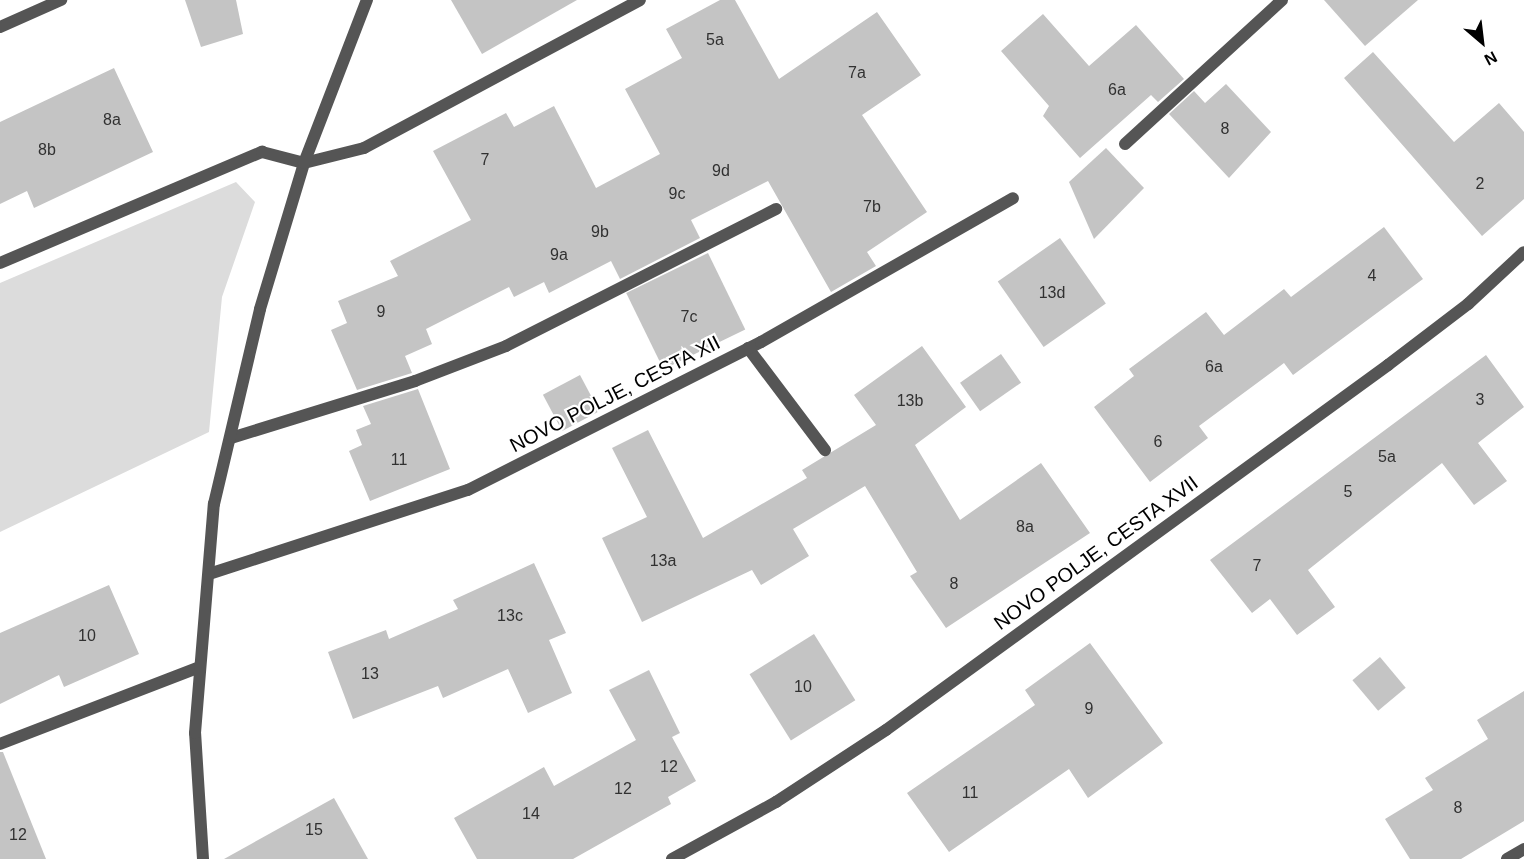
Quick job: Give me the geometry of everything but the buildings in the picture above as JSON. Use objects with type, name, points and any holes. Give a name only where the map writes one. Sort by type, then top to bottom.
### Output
[{"type":"street","points":[[0,27],[61,0]]},
{"type":"street","points":[[203,859],[195,733],[197,668],[212,573],[214,504],[260,309],[304,163],[367,0]]},
{"type":"street","points":[[0,263],[262,152],[304,163],[364,148],[640,0]]},
{"type":"street","points":[[1125,144],[1282,0]]},
{"type":"street","name":"NOVO POLJE, CESTA XII","points":[[212,573],[468,490],[748,348],[1013,198]]},
{"type":"street","points":[[231,438],[415,381],[506,346],[776,209]]},
{"type":"street","name":"NOVO POLJE, CESTA XVII","points":[[672,859],[776,802],[886,730],[1388,365],[1468,304],[1524,252]]},
{"type":"street","points":[[748,348],[825,450]]},
{"type":"street","points":[[0,744],[197,668]]},
{"type":"street","points":[[1507,859],[1524,849]]},
{"type":"shaded area","points":[[236,182],[255,202],[222,297],[209,432],[0,532],[0,283]]}]
